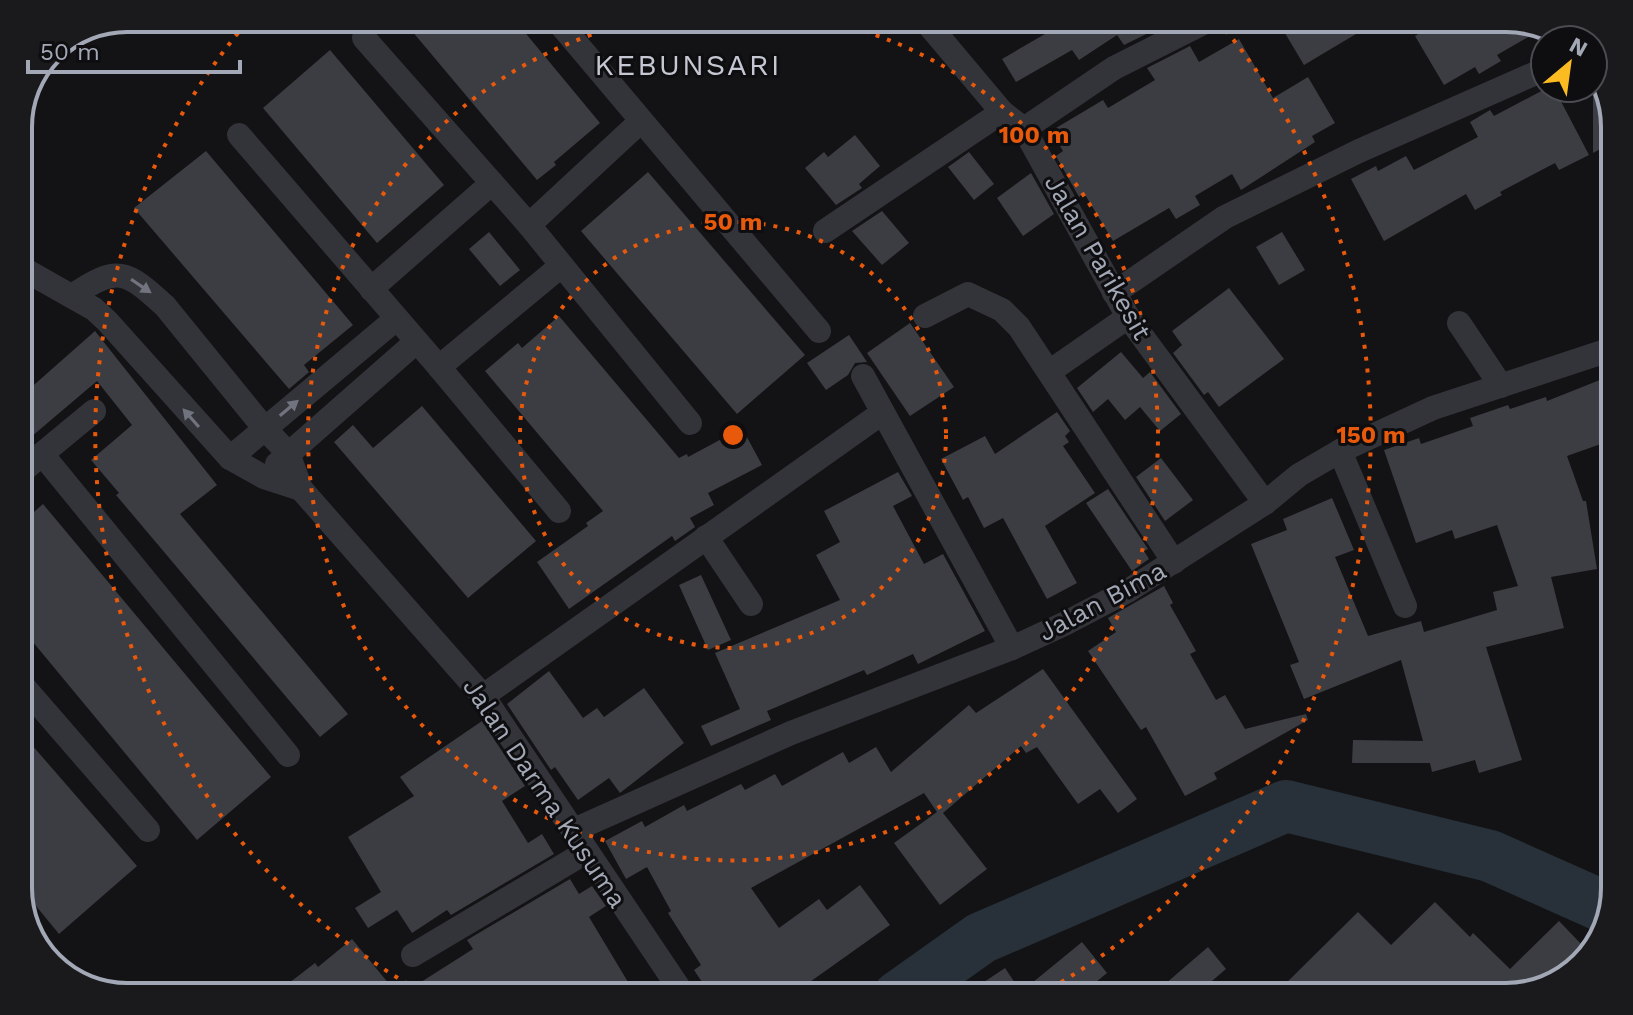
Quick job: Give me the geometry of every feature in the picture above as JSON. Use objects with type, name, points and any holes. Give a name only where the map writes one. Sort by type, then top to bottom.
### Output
[{"type":"street","points":[[567,32],[819,331]]},
{"type":"street","name":"Jalan Parikesit","points":[[935,32],[1002,112],[1024,129],[1128,317],[1265,503]]},
{"type":"street","points":[[1024,129],[1114,68],[1185,32]]},
{"type":"street","points":[[364,38],[529,225],[690,423]]},
{"type":"street","points":[[1114,293],[1225,217],[1359,151],[1529,76]]},
{"type":"street","points":[[825,231],[1002,112]]},
{"type":"street","points":[[529,225],[641,121]]},
{"type":"street","points":[[239,135],[559,511]]},
{"type":"street","points":[[371,289],[492,183]]},
{"type":"street","points":[[439,367],[561,266]]},
{"type":"street","name":"Jalan Darma Kusuma","points":[[72,296],[103,276],[118,274],[147,289],[165,306],[288,453],[301,489],[483,696],[675,983]]},
{"type":"street","points":[[32,275],[72,296],[107,321],[230,458],[264,477],[301,489]]},
{"type":"street","points":[[925,316],[968,294],[1002,310],[1019,327],[1174,562]]},
{"type":"street","points":[[1049,372],[1128,317]]},
{"type":"street","points":[[230,458],[396,319]]},
{"type":"street","points":[[1459,323],[1501,386]]},
{"type":"street","points":[[264,477],[416,342]]},
{"type":"street","name":"Jalan Bima","points":[[574,830],[791,733],[1012,648],[1129,590],[1265,503],[1299,475],[1340,451],[1433,408],[1601,353]]},
{"type":"street","points":[[863,376],[1012,648]]},
{"type":"street","points":[[32,463],[94,411]]},
{"type":"street","points":[[483,696],[882,413]]},
{"type":"street","points":[[1340,451],[1405,606]]},
{"type":"street","points":[[42,454],[288,755]]},
{"type":"street","points":[[706,537],[751,604]]},
{"type":"street","points":[[32,698],[148,830]]},
{"type":"street","points":[[413,955],[586,852]]},
{"type":"building","points":[[413,32],[525,32],[600,123],[537,180]]},
{"type":"building","points":[[1048,32],[1151,32],[1124,45],[1117,35],[1079,60],[1072,50],[1016,82],[1002,59]]},
{"type":"building","points":[[1284,32],[1355,32],[1356,34],[1304,65]]},
{"type":"building","points":[[1422,32],[1529,35],[1497,55],[1501,61],[1479,74],[1475,67],[1444,85],[1415,36]]},
{"type":"building","points":[[1239,39],[1273,98],[1308,77],[1335,123],[1312,136],[1315,142],[1241,190],[1232,174],[1195,196],[1200,205],[1176,219],[1169,208],[1113,241],[1084,193],[1079,197],[1056,156],[1063,151],[1051,131],[1103,100],[1108,108],[1155,80],[1147,68],[1190,46],[1199,62]]},
{"type":"building","points":[[330,50],[444,185],[377,243],[263,108]]},
{"type":"building","points":[[1529,98],[1529,104],[1562,104],[1589,155],[1559,170],[1555,163],[1500,192],[1502,195],[1475,210],[1466,194],[1384,241],[1351,179],[1376,166],[1378,171],[1406,156],[1414,170],[1478,137],[1470,122],[1490,110],[1494,116]]},
{"type":"building","points":[[1593,104],[1598,104],[1601,149],[1593,153]]},
{"type":"building","points":[[855,135],[880,166],[859,184],[862,188],[836,205],[805,168],[824,152],[828,157]]},
{"type":"building","points":[[206,151],[353,325],[304,365],[309,372],[289,389],[134,208]]},
{"type":"building","points":[[969,152],[994,184],[974,200],[948,167]]},
{"type":"building","points":[[648,172],[805,355],[737,414],[581,231]]},
{"type":"building","points":[[1031,173],[1054,214],[1023,236],[997,198]]},
{"type":"building","points":[[882,211],[909,243],[882,265],[852,231]]},
{"type":"building","points":[[489,232],[520,270],[500,286],[469,249]]},
{"type":"building","points":[[1282,232],[1305,270],[1279,285],[1256,247]]},
{"type":"building","points":[[1229,288],[1284,359],[1219,407],[1208,392],[1204,395],[1173,353],[1182,345],[1172,331]]},
{"type":"building","points":[[559,316],[679,458],[687,454],[688,457],[742,428],[762,465],[708,493],[714,505],[690,518],[695,527],[675,541],[672,536],[569,609],[537,562],[588,526],[586,523],[603,511],[485,371],[518,343],[522,348]]},
{"type":"building","points":[[910,323],[954,387],[910,416],[867,353]]},
{"type":"building","points":[[95,331],[217,485],[180,514],[348,714],[320,737],[116,495],[119,493],[91,460],[132,425],[97,381],[32,436],[32,387]]},
{"type":"building","points":[[849,335],[867,362],[855,363],[848,375],[826,390],[807,363]]},
{"type":"building","points":[[1121,352],[1143,378],[1150,372],[1181,414],[1160,431],[1140,407],[1125,420],[1108,399],[1093,412],[1077,388]]},
{"type":"building","points":[[1601,380],[1601,444],[1567,456],[1583,501],[1586,501],[1597,569],[1551,577],[1564,628],[1486,647],[1522,760],[1479,773],[1475,760],[1432,772],[1430,763],[1352,763],[1353,740],[1423,741],[1401,660],[1304,699],[1290,665],[1299,662],[1251,544],[1287,530],[1283,519],[1332,498],[1354,550],[1335,557],[1368,636],[1421,621],[1424,632],[1497,610],[1493,592],[1518,586],[1497,525],[1455,539],[1452,530],[1416,543],[1384,450],[1419,438],[1421,444],[1473,426],[1470,418],[1508,405],[1510,409],[1546,397],[1547,401]]},
{"type":"building","points":[[422,406],[536,541],[468,598],[334,442],[353,425],[373,448]]},
{"type":"building","points":[[1057,412],[1070,431],[1065,436],[1069,442],[1063,446],[1095,493],[1045,526],[1077,583],[1047,599],[1003,518],[984,528],[968,497],[963,500],[941,459],[985,436],[995,454]]},
{"type":"building","points":[[1161,458],[1193,500],[1165,521],[1136,477]]},
{"type":"building","points":[[898,472],[912,496],[893,506],[924,564],[943,554],[985,631],[918,664],[913,654],[867,675],[864,670],[767,711],[771,720],[711,746],[701,726],[740,709],[715,653],[840,600],[816,555],[840,542],[824,511]]},
{"type":"building","points":[[1108,489],[1148,549],[1144,551],[1149,559],[1132,571],[1086,503]]},
{"type":"building","points":[[43,504],[271,777],[197,840],[32,641],[32,514]]},
{"type":"building","points":[[701,575],[731,640],[708,650],[679,585]]},
{"type":"building","points":[[1164,586],[1173,603],[1170,605],[1196,651],[1190,654],[1216,700],[1225,695],[1245,729],[1306,714],[1308,720],[1214,773],[1217,779],[1185,796],[1146,727],[1141,730],[1088,651],[1116,632],[1108,618]]},
{"type":"building","points":[[1043,669],[1137,799],[1118,813],[1100,789],[1078,804],[1037,747],[1026,753],[1021,746],[943,813],[987,869],[940,905],[894,843],[937,812],[924,793],[751,888],[779,928],[819,899],[827,910],[860,885],[890,925],[808,983],[703,983],[694,970],[701,965],[668,913],[671,911],[647,867],[626,879],[605,841],[642,821],[645,827],[684,805],[687,811],[741,784],[745,790],[775,774],[782,786],[843,752],[849,763],[876,747],[891,772],[969,705],[976,713]]},
{"type":"building","points":[[549,671],[583,718],[597,708],[604,717],[644,688],[684,743],[620,793],[609,778],[578,800],[555,767],[551,770],[507,704]]},
{"type":"building","points":[[482,721],[525,786],[502,801],[528,843],[542,834],[554,854],[451,915],[447,910],[412,933],[397,910],[368,928],[355,908],[381,892],[348,837],[414,796],[400,777]]},
{"type":"building","points":[[32,745],[137,866],[59,934],[33,903],[32,894]]},
{"type":"building","points":[[570,879],[579,894],[592,886],[606,906],[589,917],[629,983],[419,983],[473,949],[467,940]]},
{"type":"building","points":[[1435,902],[1470,937],[1473,933],[1510,969],[1559,921],[1582,945],[1553,970],[1518,982],[1286,983],[1358,912],[1391,945]]},
{"type":"building","points":[[352,939],[388,983],[289,983],[315,963],[318,967]]},
{"type":"building","points":[[1082,942],[1107,973],[1095,983],[1032,983]]},
{"type":"building","points":[[1208,947],[1226,969],[1210,983],[1166,983]]},
{"type":"building","points":[[1005,968],[1015,983],[984,982]]},
{"type":"waterway","points":[[918,983],[981,938],[1286,806],[1490,856],[1599,905]]},
{"type":"district","name":"KEBUNSARI","points":[[688,65]]}]
